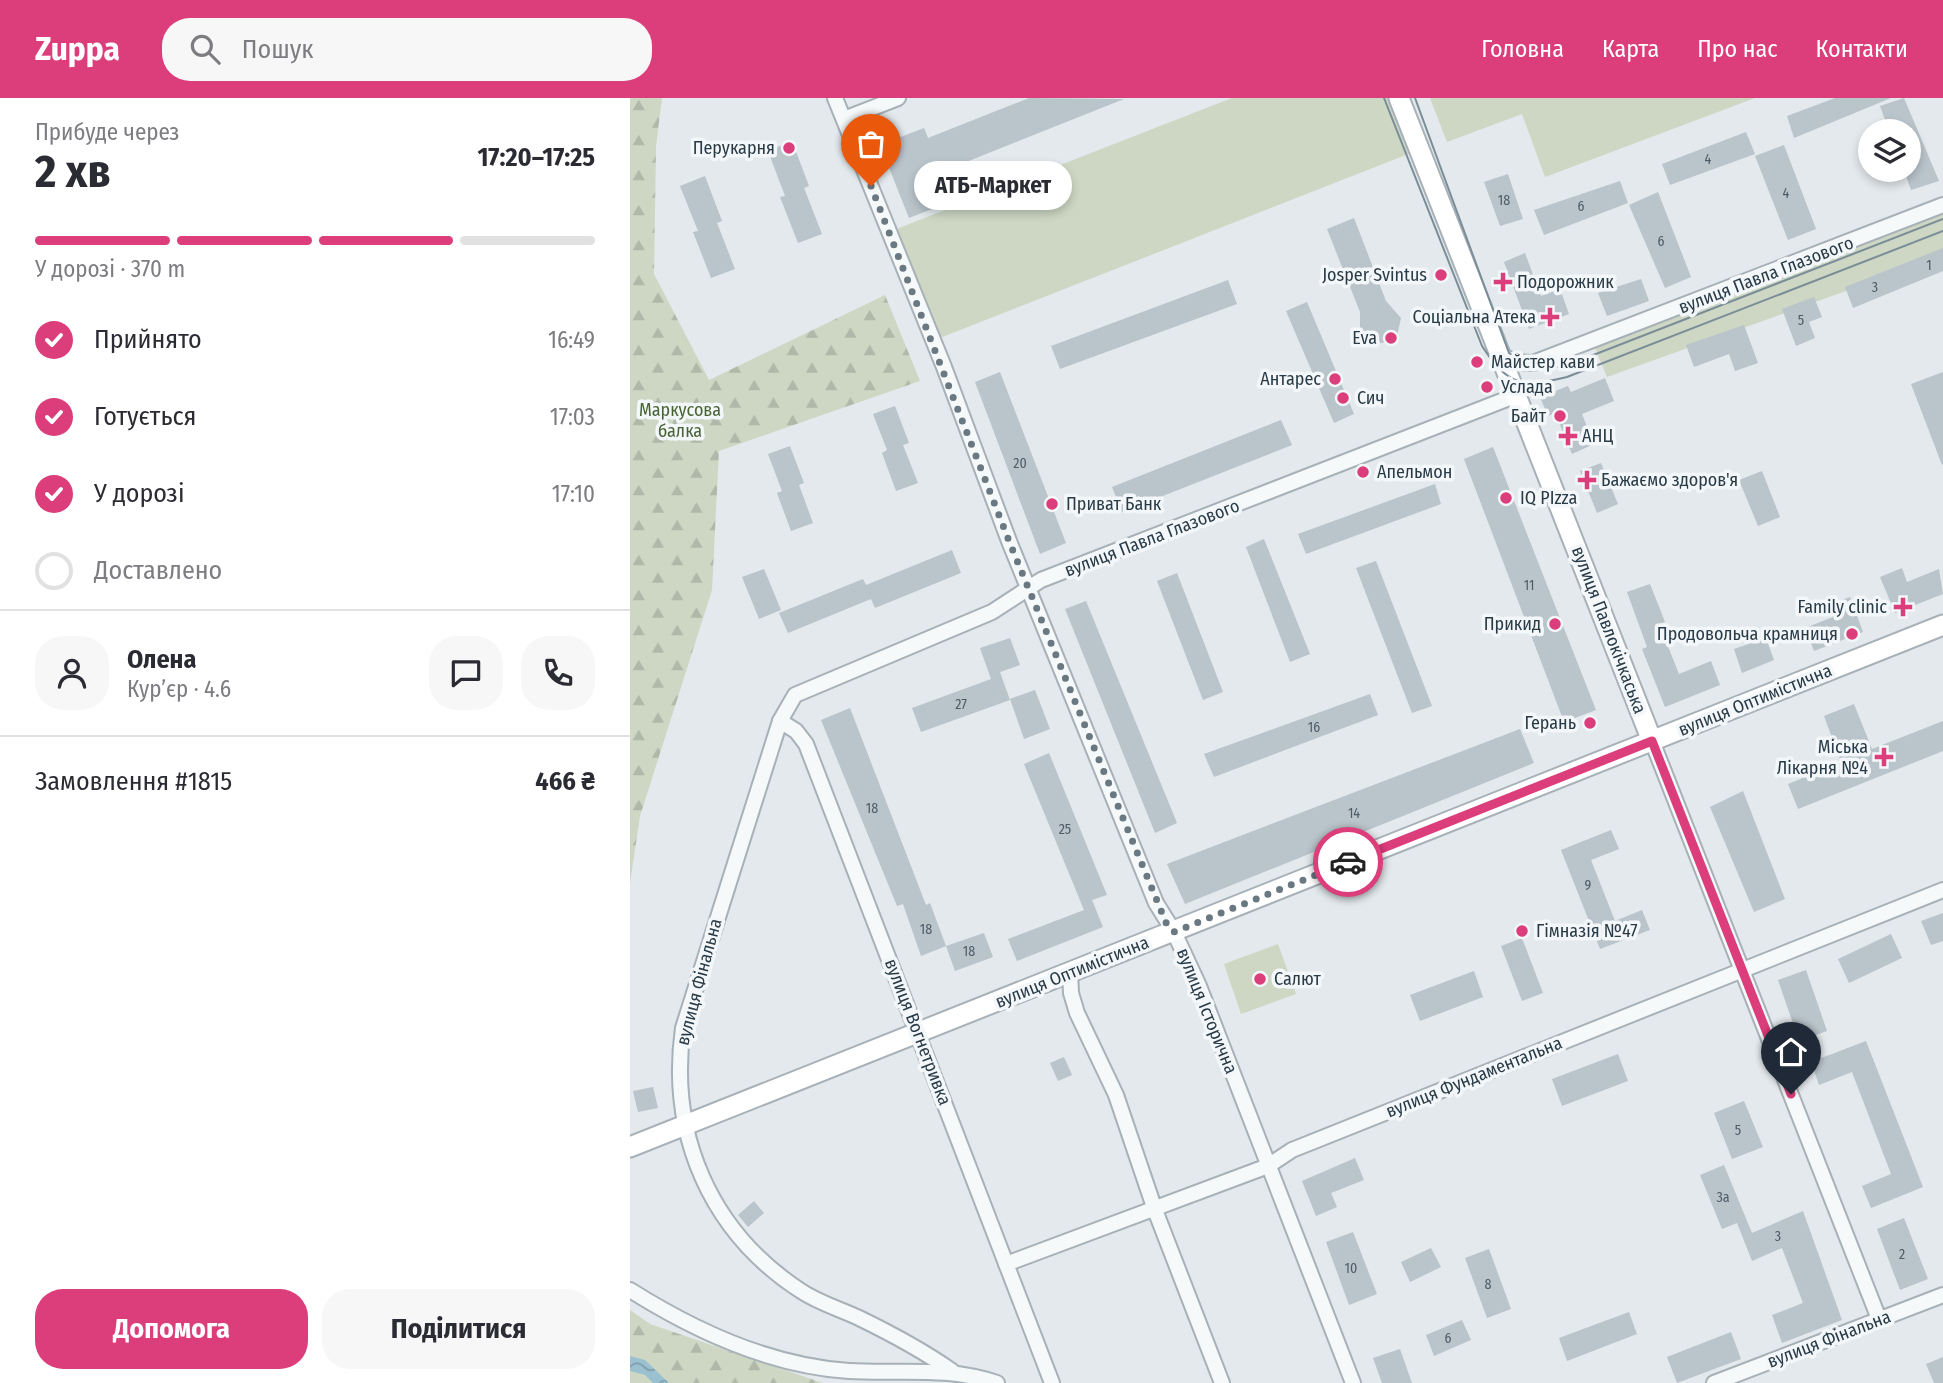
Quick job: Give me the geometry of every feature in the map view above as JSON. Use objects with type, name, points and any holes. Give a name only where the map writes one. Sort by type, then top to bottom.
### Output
[{"type":"street","name":"вулиця Історична","points":[[835,98],[1160,911],[1174,932],[1199,986],[1353,1383]]},
{"type":"street","points":[[844,119],[898,98]]},
{"type":"street","name":"вулиця Павлокічкаська","points":[[1399,98],[1880,1319]]},
{"type":"street","name":"вулиця Павла Глазового","points":[[1502,356],[1516,362],[1533,363],[1943,205]]},
{"type":"street","name":"вулиця Павла Глазового","points":[[780,721],[795,695],[992,612],[1029,587],[1517,395]]},
{"type":"street","name":"вулиця Оптимістична","points":[[630,1147],[1943,625]]},
{"type":"street","name":"вулиця Вогнетривка","points":[[780,721],[796,731],[806,744],[1052,1383]]},
{"type":"street","name":"вулиця Фінальна","points":[[780,721],[683,1028],[678,1078],[685,1126],[707,1190],[755,1252],[778,1273],[813,1297],[919,1347],[952,1371]]},
{"type":"street","name":"вулиця Фундаментальна","points":[[1006,1264],[1268,1166],[1292,1150],[1943,890]]},
{"type":"street","points":[[1070,971],[1070,993],[1077,1013],[1116,1095],[1155,1210],[1222,1383]]},
{"type":"street","name":"вулиця Фінальна","points":[[630,1290],[693,1325],[775,1359],[850,1371],[952,1371],[997,1383]]},
{"type":"street","name":"вулиця Фінальна","points":[[1714,1383],[1943,1295]]},
{"type":"green space","name":"Маркусова балка","points":[[630,98],[662,98],[656,146],[654,274],[709,380],[885,295],[920,381],[719,451],[712,590],[640,816],[630,883]]},
{"type":"green space","points":[[1232,98],[1395,98],[1416,151],[937,339],[894,230]]},
{"type":"green space","points":[[1430,98],[1755,98],[1545,177],[1522,114],[1447,142]]},
{"type":"green space","points":[[1943,201],[1943,256],[1607,377],[1590,336]]},
{"type":"green space","name":"Салют","points":[[1278,944],[1296,994],[1241,1014],[1224,964]]},
{"type":"green space","points":[[630,1310],[650,1324],[823,1383],[630,1383]]},
{"type":"water","points":[[630,1356],[645,1360],[669,1383],[653,1383],[645,1375],[630,1371]]},
{"type":"building","points":[[1029,98],[1124,99],[941,172],[953,201],[909,218],[880,145],[924,128],[928,138]]},
{"type":"building","points":[[1835,98],[1891,98],[1794,138],[1787,116]]},
{"type":"building","points":[[1904,98],[1913,119],[1885,119],[1880,106]]},
{"type":"building","points":[[1746,132],[1755,154],[1670,185],[1662,164]]},
{"type":"building","points":[[1921,138],[1939,181],[1911,190],[1908,182],[1921,182]]},
{"type":"building","points":[[792,141],[809,186],[804,188],[822,234],[798,243],[780,197],[785,196],[768,151]]},
{"type":"building","points":[[1784,145],[1816,229],[1788,240],[1755,156]]},
{"type":"building","points":[[1508,174],[1523,219],[1500,226],[1484,182]]},
{"type":"building","points":[[705,176],[722,221],[717,223],[735,269],[711,278],[693,232],[698,231],[680,186]]},
{"type":"building","points":[[1620,181],[1628,203],[1544,235],[1534,210]]},
{"type":"building","points":[[1658,192],[1691,277],[1665,288],[1629,205]]},
{"type":"building","points":[[1354,218],[1386,301],[1401,318],[1397,336],[1390,341],[1377,344],[1367,338],[1360,328],[1360,312],[1327,229]]},
{"type":"building","points":[[1943,248],[1943,271],[1853,308],[1845,287]]},
{"type":"building","points":[[1525,253],[1541,296],[1560,289],[1569,314],[1529,329],[1504,262]]},
{"type":"building","points":[[1641,279],[1649,301],[1607,316],[1598,293]]},
{"type":"building","points":[[1228,280],[1237,304],[1060,369],[1051,346]]},
{"type":"building","points":[[1814,297],[1822,317],[1809,322],[1815,338],[1796,346],[1782,309]]},
{"type":"building","points":[[1307,302],[1354,414],[1334,423],[1286,311]]},
{"type":"building","points":[[1744,325],[1758,363],[1735,371],[1729,354],[1694,367],[1686,345]]},
{"type":"building","points":[[1000,372],[1066,543],[1040,554],[975,382]]},
{"type":"building","points":[[1943,372],[1943,464],[1942,465],[1911,384]]},
{"type":"building","points":[[1605,378],[1614,401],[1582,414],[1594,444],[1572,454],[1555,413],[1548,416],[1540,397],[1568,386],[1571,392]]},
{"type":"building","points":[[895,406],[909,443],[903,445],[918,483],[896,491],[882,453],[887,450],[873,414]]},
{"type":"building","points":[[1281,420],[1292,445],[1122,512],[1112,487]]},
{"type":"building","points":[[790,446],[804,483],[799,485],[813,523],[791,531],[777,493],[782,491],[768,454]]},
{"type":"building","points":[[1493,447],[1596,710],[1564,722],[1464,459]]},
{"type":"building","points":[[1601,463],[1618,504],[1597,513],[1580,471]]},
{"type":"building","points":[[1762,471],[1780,517],[1758,526],[1739,480]]},
{"type":"building","points":[[1435,484],[1441,504],[1306,554],[1298,534]]},
{"type":"building","points":[[1264,539],[1310,654],[1290,662],[1246,547]]},
{"type":"building","points":[[952,550],[961,573],[875,608],[871,599],[788,633],[779,613],[863,579],[866,585]]},
{"type":"building","points":[[1376,561],[1432,706],[1412,713],[1356,568]]},
{"type":"building","points":[[1902,568],[1907,582],[1939,569],[1943,594],[1895,613],[1880,577]]},
{"type":"building","points":[[764,569],[781,610],[759,619],[742,577]]},
{"type":"building","points":[[1177,573],[1223,692],[1203,700],[1157,581]]},
{"type":"building","points":[[1650,584],[1665,622],[1659,624],[1679,674],[1711,661],[1720,685],[1665,707],[1642,649],[1647,647],[1627,592]]},
{"type":"building","points":[[1850,597],[1863,632],[1814,651],[1805,628],[1833,617],[1828,605]]},
{"type":"building","points":[[1086,601],[1177,823],[1155,833],[1065,609]]},
{"type":"building","points":[[1010,638],[1020,665],[1000,672],[1010,700],[921,732],[912,708],[991,679],[980,648]]},
{"type":"building","points":[[1766,638],[1774,660],[1742,673],[1734,649]]},
{"type":"building","points":[[1035,690],[1050,729],[1024,739],[1010,699]]},
{"type":"building","points":[[1370,694],[1378,715],[1214,777],[1204,754]]},
{"type":"building","name":"Міська Лікарня №4","points":[[1854,704],[1872,749],[1943,721],[1943,751],[1798,809],[1788,784],[1841,762],[1824,716]]},
{"type":"building","points":[[850,708],[926,905],[930,903],[946,946],[921,956],[903,904],[897,906],[821,720]]},
{"type":"building","points":[[1520,729],[1534,763],[1185,904],[1167,864]]},
{"type":"building","points":[[1049,753],[1107,895],[1092,900],[1103,927],[1017,961],[1008,939],[1084,910],[1024,764]]},
{"type":"building","points":[[1743,791],[1785,899],[1754,912],[1710,807]]},
{"type":"building","points":[[1611,830],[1619,849],[1591,860],[1615,921],[1642,910],[1650,930],[1600,949],[1561,850]]},
{"type":"building","points":[[1943,913],[1943,941],[1931,945],[1921,921]]},
{"type":"building","points":[[984,933],[993,957],[955,971],[946,946]]},
{"type":"building","points":[[1891,934],[1902,958],[1849,983],[1838,959]]},
{"type":"building","points":[[1522,938],[1543,993],[1522,1001],[1501,946]]},
{"type":"building","points":[[1806,970],[1827,1031],[1799,1041],[1778,980]]},
{"type":"building","points":[[1474,971],[1483,997],[1420,1021],[1410,995]]},
{"type":"building","points":[[1866,1041],[1923,1187],[1871,1208],[1862,1186],[1891,1174],[1852,1072],[1819,1085],[1811,1062]]},
{"type":"building","points":[[1618,1054],[1628,1081],[1562,1106],[1552,1079]]},
{"type":"building","points":[[1064,1057],[1072,1075],[1058,1081],[1050,1063]]},
{"type":"building","points":[[653,1087],[658,1108],[638,1112],[633,1091]]},
{"type":"building","points":[[1744,1101],[1763,1147],[1732,1159],[1714,1113]]},
{"type":"building","points":[[1355,1158],[1364,1180],[1331,1193],[1337,1207],[1316,1216],[1302,1181]]},
{"type":"building","points":[[1724,1165],[1752,1233],[1803,1211],[1842,1320],[1782,1343],[1772,1315],[1803,1303],[1782,1248],[1752,1261],[1737,1223],[1722,1229],[1700,1175]]},
{"type":"building","points":[[754,1201],[764,1213],[748,1227],[738,1215]]},
{"type":"building","points":[[1904,1218],[1928,1279],[1900,1290],[1877,1229]]},
{"type":"building","points":[[1353,1232],[1377,1294],[1349,1305],[1326,1242]]},
{"type":"building","points":[[1431,1248],[1441,1267],[1410,1282],[1401,1262]]},
{"type":"building","points":[[1489,1249],[1511,1309],[1487,1318],[1465,1258]]},
{"type":"building","points":[[1629,1312],[1637,1334],[1567,1361],[1559,1338]]},
{"type":"building","points":[[1462,1320],[1471,1340],[1434,1356],[1426,1335]]},
{"type":"building","points":[[1731,1332],[1741,1359],[1677,1383],[1667,1357]]},
{"type":"building","points":[[1400,1349],[1412,1383],[1382,1383],[1373,1358]]},
{"type":"building","points":[[1943,1357],[1943,1383],[1934,1383],[1926,1364]]},
{"type":"tram line","points":[[1384,98],[1482,346],[1500,369],[1517,381],[1527,383],[1567,377],[1943,231]]},
{"type":"tram line","points":[[1415,98],[1509,353],[1538,369],[1565,366],[1943,219]]},
{"type":"way so far","points":[[871,186],[1009,541],[1167,925],[1174,932],[1348,862]]},
{"type":"place","name":"Перукарня","points":[[789,148]]},
{"type":"place","name":"АТБ-Маркет","points":[[871,186]]},
{"type":"place","name":"Josper Svintus","points":[[1441,275]]},
{"type":"place","name":"Подорожник","points":[[1503,282]]},
{"type":"place","name":"Соціальна Атека","points":[[1550,317]]},
{"type":"place","name":"Eva","points":[[1391,338]]},
{"type":"place","name":"Майстер кави","points":[[1477,362]]},
{"type":"place","name":"Антарес","points":[[1335,379]]},
{"type":"place","name":"Услада","points":[[1487,387]]},
{"type":"place","name":"Сич","points":[[1343,398]]},
{"type":"place","name":"Байт","points":[[1560,416]]},
{"type":"place","name":"АНЦ","points":[[1568,436]]},
{"type":"place","name":"Апельмон","points":[[1363,472]]},
{"type":"place","name":"Бажаємо здоров'я","points":[[1587,480]]},
{"type":"place","name":"IQ PIzza","points":[[1506,498]]},
{"type":"place","name":"Приват Банк","points":[[1052,504]]},
{"type":"place","name":"Family clinic","points":[[1903,607]]},
{"type":"place","name":"Прикид","points":[[1555,624]]},
{"type":"place","name":"Продовольча крамниця","points":[[1852,634]]},
{"type":"place","name":"Герань","points":[[1590,723]]},
{"type":"place","name":"Міська Лікарня №4","points":[[1884,757]]},
{"type":"place","name":"Гімназія №47","points":[[1522,931]]},
{"type":"place","name":"Салют","points":[[1260,979]]},
{"type":"route","points":[[1348,862],[1652,741],[1791,1094]]}]
